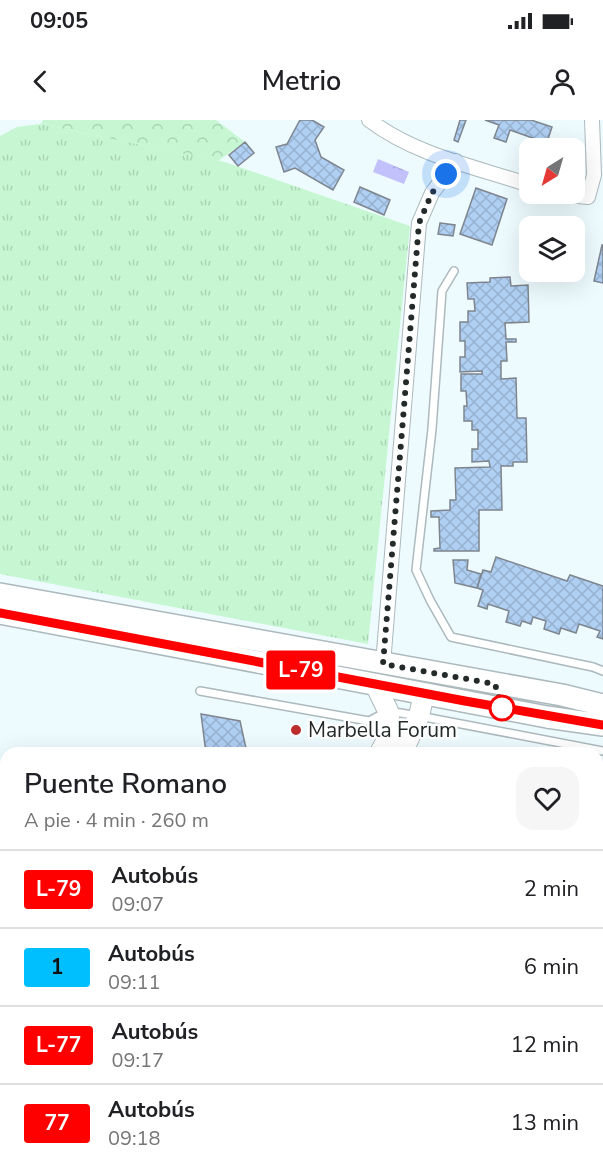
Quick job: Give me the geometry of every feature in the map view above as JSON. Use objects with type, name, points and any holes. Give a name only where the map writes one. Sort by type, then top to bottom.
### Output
[{"type":"main road","points":[[0,594],[379,674],[424,693],[603,725]]},
{"type":"main road","points":[[0,613],[379,674],[562,695],[603,705]]},
{"type":"street","points":[[369,120],[410,146],[519,181]]},
{"type":"street","points":[[585,196],[588,196],[594,175],[592,120]]},
{"type":"street","points":[[383,747],[391,732],[379,674],[419,223],[432,193],[456,161]]},
{"type":"street","points":[[405,747],[419,716],[424,693]]},
{"type":"lane","points":[[454,271],[442,291],[432,429],[416,570],[451,637],[603,671]]},
{"type":"lane","points":[[200,691],[369,721],[388,711],[582,747]]},
{"type":"green space","points":[[43,120],[216,120],[245,142],[218,161],[41,124]]},
{"type":"green space","points":[[41,124],[225,162],[410,226],[368,644],[0,574],[0,136],[17,127]]},
{"type":"water","points":[[378,159],[409,172],[404,184],[373,172]]},
{"type":"building","points":[[300,120],[312,120],[324,127],[315,140],[321,157],[344,170],[333,190],[295,168],[284,172],[276,147],[287,144]]},
{"type":"building","points":[[460,120],[466,120],[458,142],[454,140]]},
{"type":"building","points":[[485,120],[531,120],[552,127],[548,138],[533,138],[510,130],[506,142],[494,138],[499,125]]},
{"type":"building","points":[[245,142],[254,153],[238,166],[229,155]]},
{"type":"building","points":[[360,187],[390,200],[384,215],[354,202]]},
{"type":"building","points":[[476,188],[507,199],[492,245],[460,234]]},
{"type":"building","points":[[440,223],[455,225],[453,236],[438,234]]},
{"type":"building","points":[[603,245],[603,283],[594,281]]},
{"type":"building","points":[[510,277],[511,286],[528,285],[529,322],[505,323],[506,339],[516,339],[516,342],[506,342],[507,361],[501,361],[501,379],[516,378],[517,418],[526,418],[527,462],[513,462],[513,466],[501,466],[502,510],[479,510],[479,551],[434,551],[440,548],[439,517],[431,517],[431,511],[450,510],[450,500],[456,500],[455,468],[490,467],[489,461],[472,462],[472,449],[478,449],[478,430],[472,430],[472,421],[464,421],[464,406],[467,406],[466,391],[461,391],[461,374],[482,374],[482,371],[460,372],[460,357],[465,357],[465,341],[460,341],[460,322],[468,322],[468,311],[475,311],[474,299],[468,299],[467,283],[490,282],[490,278]]},
{"type":"building","points":[[496,557],[567,581],[570,575],[603,586],[603,639],[597,637],[600,631],[579,624],[576,633],[561,628],[559,634],[544,629],[546,621],[533,617],[531,624],[522,621],[520,626],[506,622],[509,611],[488,604],[487,609],[478,606],[483,590],[477,588],[483,570],[491,572]]},
{"type":"building","points":[[453,560],[468,560],[467,570],[481,574],[477,588],[455,583]]},
{"type":"building","points":[[201,714],[240,721],[246,747],[205,747]]},
{"type":"bus line","name":"L-79","points":[[0,613],[548,717],[603,725]]},
{"type":"place","name":"Marbella Forum","points":[[296,730]]},
{"type":"route","points":[[446,174],[432,193],[419,223],[383,664],[495,684],[502,708]]}]
